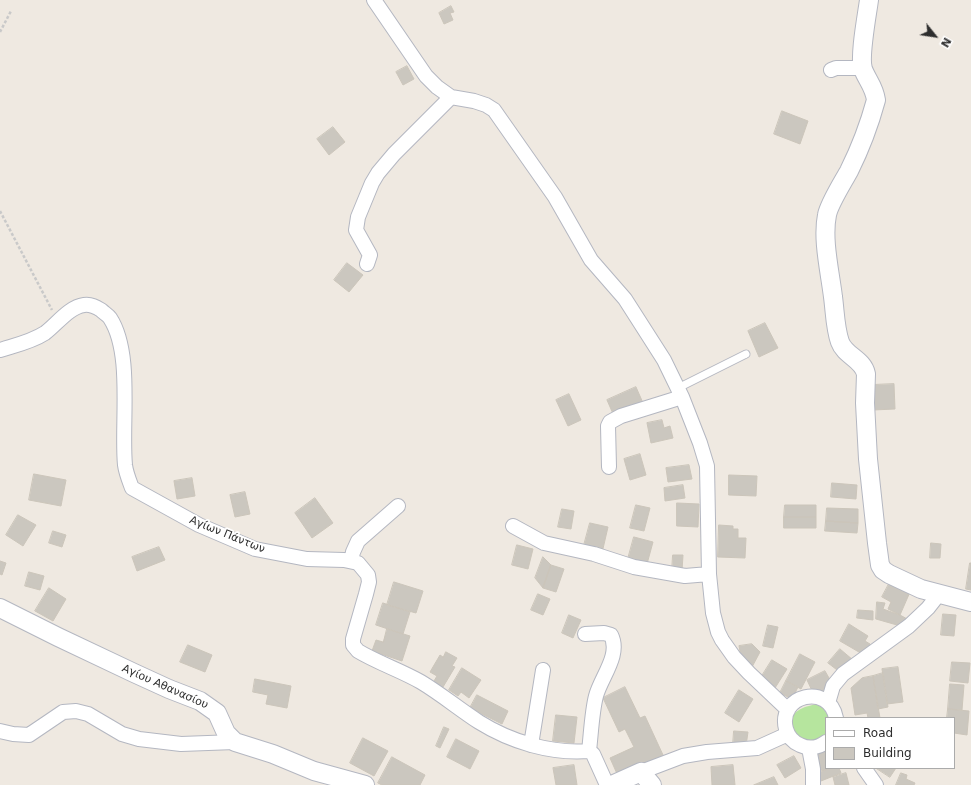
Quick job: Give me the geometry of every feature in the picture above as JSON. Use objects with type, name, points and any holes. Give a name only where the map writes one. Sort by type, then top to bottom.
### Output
[{"type":"street","points":[[374,0],[426,76],[437,87],[451,97],[474,101],[486,105],[494,110],[555,197],[591,260],[625,299],[664,360],[680,393],[700,443],[707,466],[708,574],[714,618],[722,640],[734,657],[788,710]]},
{"type":"street","points":[[869,0],[862,58],[863,68],[875,90],[876,100],[851,165],[827,213],[826,246],[837,328],[840,343],[843,348],[860,363],[866,374],[865,403],[868,458],[876,543],[880,565],[883,570],[921,589],[971,602]]},
{"type":"street","points":[[831,70],[836,68],[863,68]]},
{"type":"street","points":[[367,264],[370,255],[356,230],[358,217],[372,183],[378,173],[394,154],[451,97]]},
{"type":"street","name":"Αγίων Πάντων","points":[[0,350],[33,340],[46,332],[74,309],[84,305],[93,305],[110,317],[117,333],[120,345],[125,393],[125,465],[132,488],[204,528],[255,549],[307,559],[351,561]]},
{"type":"street","points":[[609,466],[608,426],[610,422],[621,416],[680,393]]},
{"type":"street","points":[[398,506],[358,541],[353,552],[351,561],[358,563],[364,569],[368,575],[369,582],[353,639],[354,648],[362,654],[421,682],[481,723],[512,738],[531,745],[552,749],[589,751]]},
{"type":"street","points":[[513,526],[544,543],[594,554],[645,570],[684,576],[708,574]]},
{"type":"street","points":[[828,703],[833,686],[844,674],[909,626],[928,608],[939,594]]},
{"type":"street","name":"Αγίου Αθανασίου","points":[[0,608],[134,673],[169,689],[200,700],[217,713],[226,733],[235,742]]},
{"type":"street","points":[[586,634],[604,633],[611,635],[614,641],[612,657],[596,696],[589,751],[592,754],[607,785]]},
{"type":"street","points":[[531,745],[543,670]]},
{"type":"street","points":[[825,743],[820,746],[810,748],[799,745],[792,740],[788,734],[785,721],[788,710],[795,701],[806,697],[818,697],[828,703],[834,710],[836,717]]},
{"type":"street","points":[[0,731],[29,735],[63,712],[76,711],[88,714],[122,734],[139,739],[181,744],[235,742],[278,756],[314,771],[365,785]]},
{"type":"street","points":[[612,785],[646,779],[683,756],[707,752],[756,748],[788,734]]},
{"type":"street","points":[[810,748],[813,769],[813,785]]},
{"type":"street","points":[[865,769],[876,785]]},
{"type":"lane","points":[[680,393],[746,354]]},
{"type":"path","points":[[0,32],[11,11]]},
{"type":"path","points":[[0,211],[58,322]]},
{"type":"green space","points":[[821,703],[828,717],[825,717],[824,736],[814,744],[797,741],[789,721],[798,710]]},
{"type":"building","points":[[451,6],[454,12],[450,13],[453,20],[444,24],[439,13]]},
{"type":"building","points":[[407,66],[414,79],[403,85],[396,72]]},
{"type":"building","points":[[782,111],[808,121],[800,144],[774,134]]},
{"type":"building","points":[[333,127],[345,142],[329,155],[317,139]]},
{"type":"building","points":[[347,263],[363,275],[349,292],[334,280]]},
{"type":"building","points":[[765,323],[778,348],[759,357],[748,331]]},
{"type":"building","points":[[894,384],[895,409],[873,410],[872,385]]},
{"type":"building","points":[[636,387],[643,403],[614,416],[607,400]]},
{"type":"building","points":[[569,394],[581,420],[568,426],[556,400]]},
{"type":"building","points":[[662,420],[664,428],[670,426],[673,438],[651,443],[647,423]]},
{"type":"building","points":[[640,454],[646,475],[630,480],[624,459]]},
{"type":"building","points":[[689,465],[692,479],[668,482],[666,468]]},
{"type":"building","points":[[34,474],[66,480],[61,506],[29,500]]},
{"type":"building","points":[[729,475],[757,476],[756,496],[729,495]]},
{"type":"building","points":[[192,478],[195,496],[177,499],[174,481]]},
{"type":"building","points":[[832,483],[857,485],[856,499],[831,497]]},
{"type":"building","points":[[683,485],[685,498],[665,501],[664,488]]},
{"type":"building","points":[[245,492],[250,514],[235,517],[230,495]]},
{"type":"building","points":[[315,498],[333,523],[312,538],[295,513]]},
{"type":"building","points":[[677,503],[699,504],[698,527],[677,526]]},
{"type":"building","points":[[636,505],[650,508],[644,531],[630,528]]},
{"type":"building","points":[[785,505],[816,505],[816,517],[784,517]]},
{"type":"building","points":[[827,508],[858,509],[858,523],[826,521]]},
{"type":"building","points":[[562,509],[574,511],[571,529],[558,527]]},
{"type":"building","points":[[18,515],[36,525],[23,546],[6,535]]},
{"type":"building","points":[[784,517],[816,517],[816,528],[784,528]]},
{"type":"building","points":[[826,521],[858,523],[857,533],[825,531]]},
{"type":"building","points":[[590,523],[608,527],[602,553],[583,549]]},
{"type":"building","points":[[719,525],[733,526],[733,529],[738,529],[738,538],[746,538],[745,558],[718,557]]},
{"type":"building","points":[[53,531],[66,535],[62,547],[49,543]]},
{"type":"building","points":[[634,537],[653,542],[647,564],[628,559]]},
{"type":"building","points":[[931,543],[941,544],[940,558],[930,558]]},
{"type":"building","points":[[517,545],[533,549],[528,569],[512,565]]},
{"type":"building","points":[[159,547],[165,560],[137,571],[132,557]]},
{"type":"building","points":[[673,555],[683,555],[682,571],[672,571]]},
{"type":"building","points":[[543,557],[551,565],[543,588],[535,578]]},
{"type":"building","points":[[0,561],[6,563],[2,575],[0,574]]},
{"type":"building","points":[[971,563],[971,590],[966,589]]},
{"type":"building","points":[[551,565],[564,569],[556,592],[543,588]]},
{"type":"building","points":[[29,572],[44,576],[40,590],[25,586]]},
{"type":"building","points":[[394,582],[423,591],[416,613],[387,605]]},
{"type":"building","points":[[890,582],[910,592],[900,615],[888,609],[891,602],[882,597]]},
{"type":"building","points":[[49,588],[66,599],[53,621],[35,611]]},
{"type":"building","points":[[538,594],[550,599],[543,615],[531,610]]},
{"type":"building","points":[[877,602],[885,603],[883,609],[909,620],[904,627],[876,619]]},
{"type":"building","points":[[383,603],[410,612],[403,634],[376,625]]},
{"type":"building","points":[[858,610],[873,611],[873,620],[857,618]]},
{"type":"building","points":[[943,614],[956,615],[954,636],[941,635]]},
{"type":"building","points":[[569,615],[581,620],[573,638],[562,633]]},
{"type":"building","points":[[849,624],[868,636],[865,641],[870,644],[864,655],[840,641]]},
{"type":"building","points":[[768,625],[778,627],[773,648],[763,646]]},
{"type":"building","points":[[387,629],[410,636],[402,661],[372,651],[376,640],[383,642]]},
{"type":"building","points":[[752,644],[760,652],[752,667],[742,662],[739,646]]},
{"type":"building","points":[[188,645],[212,655],[205,672],[180,662]]},
{"type":"building","points":[[840,649],[853,660],[841,673],[828,663]]},
{"type":"building","points":[[446,652],[457,658],[452,666],[455,667],[443,687],[434,681],[437,676],[430,672],[440,655],[443,657]]},
{"type":"building","points":[[800,654],[815,662],[801,689],[786,681]]},
{"type":"building","points":[[772,660],[787,669],[775,688],[760,679]]},
{"type":"building","points":[[952,662],[970,663],[968,683],[950,681]]},
{"type":"building","points":[[898,667],[903,702],[887,704],[882,669]]},
{"type":"building","points":[[462,668],[481,680],[469,698],[461,692],[458,696],[449,690]]},
{"type":"building","points":[[825,671],[833,685],[814,695],[807,680]]},
{"type":"building","points":[[883,673],[888,707],[878,709],[873,676]]},
{"type":"building","points":[[873,676],[880,717],[868,717],[867,713],[855,715],[851,688],[862,678]]},
{"type":"building","points":[[255,679],[291,686],[287,708],[266,704],[268,695],[253,692]]},
{"type":"building","points":[[786,681],[798,687],[792,699],[780,693]]},
{"type":"building","points":[[950,684],[964,685],[962,710],[948,709]]},
{"type":"building","points":[[625,687],[640,718],[645,716],[663,755],[618,776],[610,758],[634,747],[625,729],[619,732],[603,698]]},
{"type":"building","points":[[739,690],[753,699],[739,722],[725,713]]},
{"type":"building","points":[[477,695],[508,711],[502,724],[470,708]]},
{"type":"building","points":[[948,709],[969,711],[967,735],[955,733],[955,717],[947,717]]},
{"type":"building","points":[[556,715],[577,717],[574,743],[553,741]]},
{"type":"building","points":[[444,727],[449,729],[440,748],[436,746]]},
{"type":"building","points":[[734,731],[748,732],[746,746],[733,745]]},
{"type":"building","points":[[363,738],[388,751],[374,776],[350,763]]},
{"type":"building","points":[[456,739],[479,751],[470,769],[447,757]]},
{"type":"building","points":[[825,748],[825,769],[827,769],[822,771],[815,753]]},
{"type":"building","points":[[794,756],[801,768],[785,778],[777,765]]},
{"type":"building","points":[[392,757],[425,775],[420,785],[382,785],[378,783]]},
{"type":"building","points":[[574,765],[577,785],[556,785],[553,768]]},
{"type":"building","points":[[733,765],[735,785],[712,785],[711,767]]},
{"type":"building","points":[[828,769],[839,769],[841,773],[821,781],[818,773]]},
{"type":"building","points":[[878,769],[895,769],[890,777]]},
{"type":"building","points":[[846,773],[849,785],[835,785],[833,777]]},
{"type":"building","points":[[901,773],[907,775],[906,779],[915,783],[914,785],[896,785]]},
{"type":"building","points":[[774,777],[778,785],[754,785]]}]
